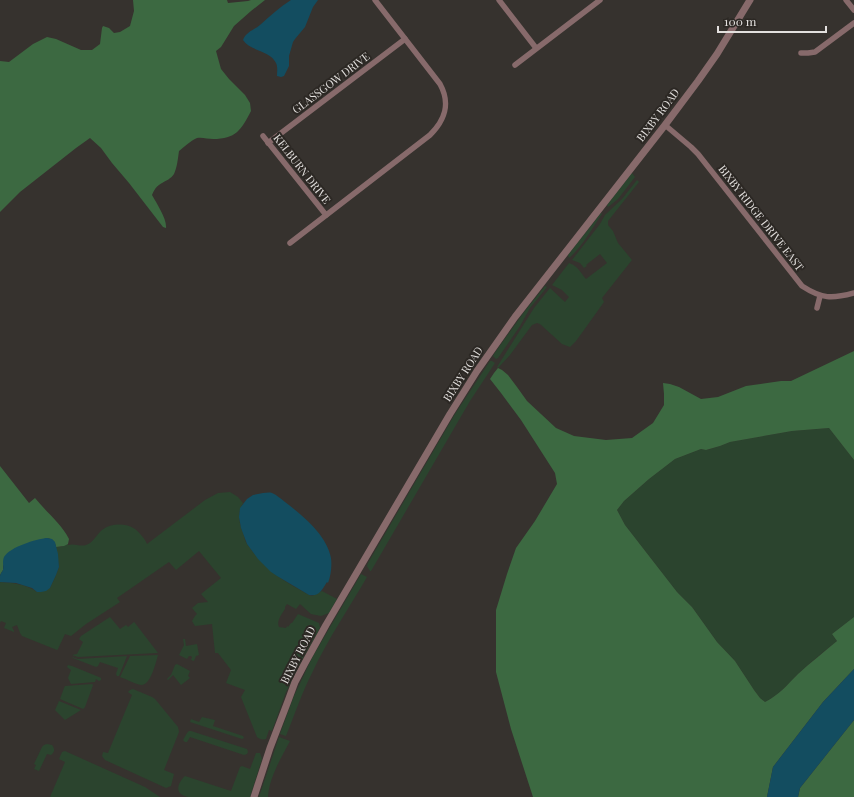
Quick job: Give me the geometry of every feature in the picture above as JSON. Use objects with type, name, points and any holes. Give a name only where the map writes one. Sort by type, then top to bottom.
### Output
[{"type":"street","points":[[290,243],[430,135],[441,122],[446,109],[444,91],[440,84],[375,0]]},
{"type":"street","points":[[499,0],[536,48]]},
{"type":"street","points":[[515,65],[600,0]]},
{"type":"street","name":"BIXBY ROAD","points":[[254,797],[295,682],[326,626],[450,414],[515,317],[665,125],[717,54],[750,0]]},
{"type":"street","points":[[846,0],[854,10]]},
{"type":"street","points":[[801,53],[808,54],[815,52],[854,23]]},
{"type":"street","name":"GLASSGOW DRIVE","points":[[268,143],[405,39]]},
{"type":"street","name":"BIXBY RIDGE DRIVE EAST","points":[[665,125],[691,146],[698,154],[802,286],[820,296]]},
{"type":"street","name":"KELBURN DRIVE","points":[[263,136],[326,215]]},
{"type":"street","points":[[817,308],[820,296],[837,296],[854,293]]},
{"type":"green space","points":[[133,0],[227,0],[228,3],[265,0],[234,26],[221,47],[216,51],[221,69],[245,95],[250,103],[251,111],[241,128],[232,135],[221,139],[197,138],[179,151],[177,166],[174,174],[160,184],[154,190],[152,195],[163,216],[166,228],[163,227],[101,148],[90,138],[20,192],[0,212],[0,61],[9,62],[33,44],[47,37],[56,39],[81,50],[92,50],[100,44],[103,26],[109,28],[114,33],[120,32],[130,26],[134,11]]},
{"type":"green space","points":[[632,173],[635,177],[618,199],[608,207],[607,205]]},
{"type":"green space","points":[[637,180],[639,182],[608,221],[608,225],[613,231],[618,243],[632,260],[602,298],[604,302],[576,341],[570,347],[562,344],[537,323],[532,325],[510,355],[498,368],[497,367],[534,308],[550,288],[565,302],[569,297],[562,290],[552,285],[569,263],[577,268],[586,279],[607,263],[600,254],[584,268],[580,263],[572,260],[600,224],[605,215],[622,199]]},
{"type":"green space","points":[[601,213],[602,214],[583,242],[569,258],[568,255]]},
{"type":"green space","points":[[545,286],[547,287],[530,308],[520,326],[496,359],[493,356],[494,354]]},
{"type":"green space","points":[[854,351],[854,460],[829,428],[792,431],[730,442],[706,450],[701,449],[675,459],[649,479],[624,501],[617,510],[625,525],[677,592],[692,607],[717,642],[735,661],[754,690],[765,702],[779,693],[837,641],[832,634],[854,617],[854,669],[823,702],[773,767],[767,797],[533,797],[511,729],[496,672],[496,610],[516,548],[535,521],[557,484],[555,473],[521,420],[490,379],[494,373],[498,368],[508,375],[527,401],[556,428],[574,436],[606,440],[632,438],[653,423],[664,405],[663,383],[679,387],[701,399],[718,397],[746,386],[791,381]]},
{"type":"green space","points":[[490,361],[495,363],[470,401],[370,571],[367,566],[368,563],[455,414]]},
{"type":"green space","points":[[829,428],[854,460],[854,617],[832,634],[837,641],[779,693],[765,702],[754,690],[735,661],[717,642],[692,607],[677,592],[625,525],[617,510],[624,501],[649,479],[675,459],[701,449],[707,450],[730,442],[792,431]]},
{"type":"green space","points":[[0,466],[29,503],[35,498],[58,523],[69,539],[68,544],[64,546],[56,547],[55,543],[51,539],[47,538],[14,549],[3,566],[3,570],[0,575]]},
{"type":"green space","points":[[230,492],[238,497],[243,503],[239,518],[246,543],[265,565],[286,581],[309,595],[312,596],[322,591],[337,599],[329,613],[321,616],[311,614],[300,604],[296,609],[287,604],[285,607],[279,620],[279,627],[288,627],[298,614],[319,623],[320,628],[286,692],[272,731],[269,730],[266,739],[257,737],[241,697],[245,690],[226,683],[231,670],[218,653],[215,653],[212,624],[195,626],[192,621],[197,614],[192,608],[198,603],[208,602],[201,594],[221,578],[199,551],[176,570],[169,562],[117,598],[120,602],[86,624],[71,636],[65,634],[57,650],[22,636],[17,625],[12,627],[14,632],[4,628],[6,623],[1,621],[0,623],[0,582],[15,583],[33,589],[37,592],[50,588],[59,567],[56,547],[61,547],[67,544],[82,546],[86,545],[91,542],[100,532],[114,525],[123,525],[135,529],[147,544],[205,500],[218,493]]},
{"type":"green space","points":[[361,574],[367,577],[319,659],[305,687],[286,736],[280,734],[294,696],[312,658]]},
{"type":"green space","points":[[110,617],[120,629],[126,625],[128,627],[134,622],[158,653],[78,657],[72,655],[77,654],[83,642],[79,639],[81,636]]},
{"type":"green space","points":[[183,639],[185,639],[186,646],[197,644],[199,655],[196,656],[194,661],[191,660],[191,656],[187,659],[179,655],[184,645]]},
{"type":"green space","points":[[158,655],[153,672],[145,684],[140,685],[120,677],[130,656]]},
{"type":"green space","points":[[127,656],[119,676],[116,674],[118,668],[100,662],[96,667],[72,657],[78,659]]},
{"type":"green space","points":[[177,664],[190,671],[188,676],[190,678],[181,685],[173,675],[168,680],[167,679]]},
{"type":"green space","points":[[68,665],[99,677],[101,680],[99,681],[96,679],[95,682],[71,684],[68,678],[71,670],[67,667]]},
{"type":"green space","points":[[92,684],[92,688],[83,709],[60,699],[65,686]]},
{"type":"green space","points":[[133,689],[155,699],[178,727],[179,732],[164,770],[174,774],[171,786],[166,788],[105,760],[102,756],[103,752],[108,753],[132,695],[128,692]]},
{"type":"green space","points":[[59,701],[81,710],[65,720],[55,710]]},
{"type":"green space","points":[[202,717],[215,720],[213,726],[243,736],[244,738],[242,739],[190,722],[191,719],[199,722]]},
{"type":"green space","points":[[854,720],[854,797],[798,797],[800,788]]},
{"type":"green space","points":[[189,731],[247,749],[248,752],[244,755],[190,737],[187,742],[185,742],[183,740]]},
{"type":"green space","points":[[279,737],[290,741],[273,775],[268,797],[259,797]]},
{"type":"green space","points":[[47,744],[52,745],[54,752],[51,755],[47,754],[39,771],[34,769],[36,765],[34,764],[42,747]]},
{"type":"green space","points":[[65,751],[145,787],[160,797],[50,797],[65,762],[59,759],[62,752]]},
{"type":"green space","points":[[256,753],[260,753],[262,759],[250,797],[188,797],[183,795],[178,790],[181,780],[185,776],[231,791],[240,767],[242,766],[250,769]]},
{"type":"water","points":[[291,0],[318,0],[313,7],[305,27],[293,42],[289,56],[289,66],[284,76],[281,77],[277,76],[276,63],[270,56],[250,47],[243,40],[248,33]]},
{"type":"water","points":[[263,493],[274,494],[292,507],[313,526],[325,541],[331,558],[331,570],[328,583],[327,582],[318,594],[309,595],[271,572],[258,559],[247,544],[241,528],[239,517],[240,508],[247,499],[253,495]]},
{"type":"water","points":[[47,538],[52,539],[55,542],[59,567],[50,588],[46,591],[37,592],[32,588],[16,583],[0,582],[0,575],[3,570],[3,559],[7,553],[24,544]]},
{"type":"water","points":[[854,669],[854,720],[800,788],[798,797],[767,797],[773,767],[823,702]]}]
